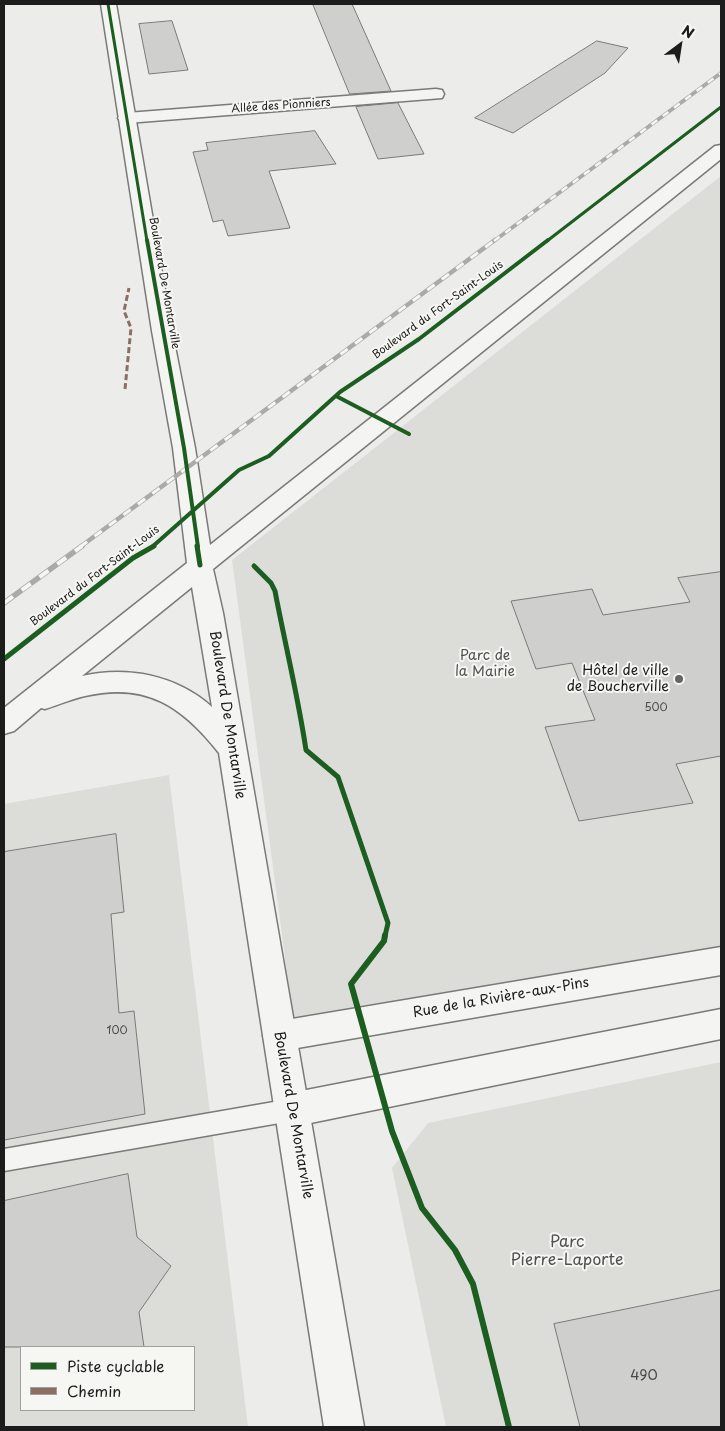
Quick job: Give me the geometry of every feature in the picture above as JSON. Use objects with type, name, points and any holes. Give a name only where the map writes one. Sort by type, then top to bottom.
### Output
[{"type":"street","name":"Boulevard De Montarville","points":[[108,4],[162,331],[184,448],[200,565],[344,1427]]},
{"type":"street","name":"Allée des Pionniers","points":[[127,118],[436,94]]},
{"type":"street","points":[[11,717],[721,150]]},
{"type":"street","points":[[11,717],[56,694],[87,684],[115,680],[142,682],[168,692],[193,706],[232,748]]},
{"type":"street","name":"Rue de la Rivière-aux-Pins","points":[[280,1036],[721,961]]},
{"type":"street","points":[[291,1110],[721,1024]]},
{"type":"lane","points":[[4,1160],[291,1110]]},
{"type":"shaded area","name":"Parc de la Mairie","points":[[721,176],[721,958],[293,1017],[232,560]]},
{"type":"shaded area","points":[[169,775],[248,1427],[4,1427],[4,804]]},
{"type":"shaded area","name":"Parc Pierre-Laporte","points":[[721,1062],[721,1427],[446,1427],[392,1168],[428,1123]]},
{"type":"building","points":[[313,4],[352,4],[391,91],[350,94]]},
{"type":"building","points":[[172,21],[188,70],[149,74],[139,24]]},
{"type":"building","points":[[597,41],[628,48],[605,73],[513,133],[475,118]]},
{"type":"building","points":[[398,103],[424,154],[378,159],[356,107]]},
{"type":"building","points":[[315,131],[336,164],[269,171],[290,228],[228,236],[223,220],[213,222],[193,152],[208,150],[206,143]]},
{"type":"building","points":[[721,572],[721,756],[676,764],[693,803],[579,821],[545,727],[595,720],[572,663],[536,669],[511,601],[592,589],[603,615],[690,602],[678,578]]},
{"type":"building","points":[[116,834],[124,912],[111,914],[119,1013],[134,1011],[145,1114],[4,1140],[4,852]]},
{"type":"building","points":[[128,1174],[137,1237],[171,1266],[139,1312],[144,1346],[4,1347],[4,1201]]},
{"type":"building","points":[[721,1290],[721,1427],[580,1427],[554,1324]]},
{"type":"railway","points":[[494,241],[721,73]]},
{"type":"railway","points":[[80,547],[495,240]]},
{"type":"railway","points":[[4,603],[82,546]]},
{"type":"marked path","points":[[125,389],[131,328],[124,311],[129,288]]},
{"type":"cycle path","points":[[108,4],[162,331],[184,448],[200,565]]},
{"type":"cycle path","name":"Boulevard du Fort-Saint-Louis","points":[[4,659],[133,558],[154,546],[239,470],[269,456],[340,392],[419,339],[721,107]]},
{"type":"cycle path","points":[[336,396],[409,434]]},
{"type":"cycle path","points":[[254,566],[271,583],[275,591],[286,651],[299,701],[306,750],[338,777],[388,923],[384,941],[351,984],[392,1131],[422,1208],[455,1250],[473,1284],[509,1427]]},
{"type":"place","name":"Hôtel de ville de Boucherville","points":[[679,679]]}]
